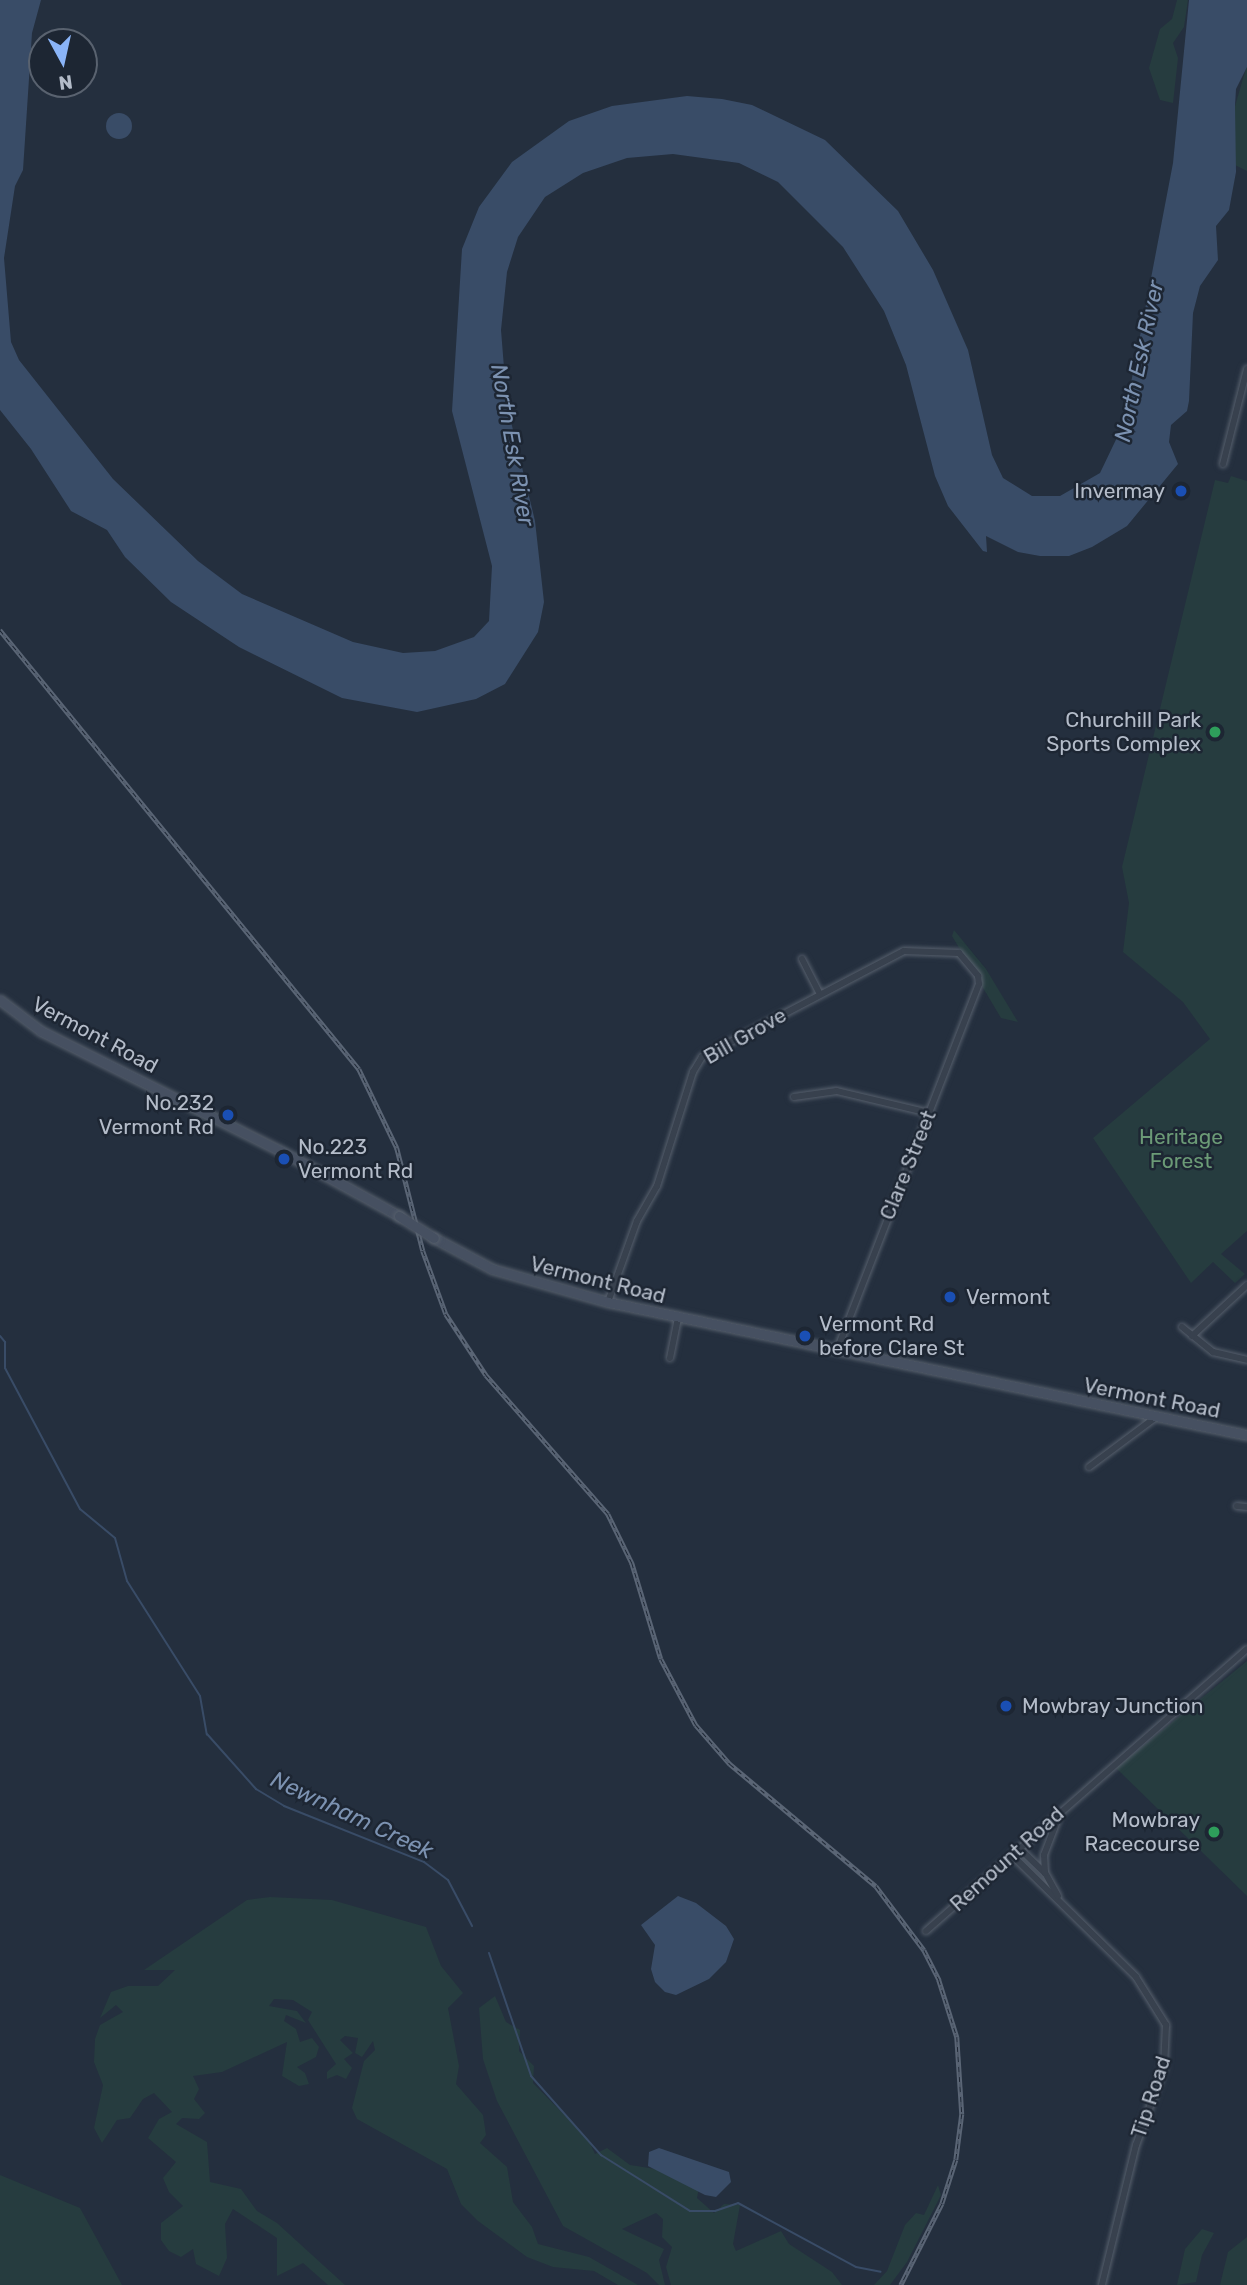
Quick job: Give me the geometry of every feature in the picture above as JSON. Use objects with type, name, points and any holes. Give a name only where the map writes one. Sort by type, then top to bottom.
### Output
[{"type":"street","points":[[1223,464],[1247,369]]},
{"type":"street","name":"Bill Grove","points":[[608,1302],[637,1222],[657,1186],[697,1064],[710,1051],[911,950],[959,953],[980,979]]},
{"type":"street","points":[[802,959],[820,994]]},
{"type":"street","name":"Clare Street","points":[[837,1351],[980,979]]},
{"type":"street","name":"Vermont Road","points":[[0,1000],[41,1031],[293,1157],[492,1269],[608,1302],[678,1318],[1247,1435]]},
{"type":"street","points":[[794,1097],[837,1091],[929,1113]]},
{"type":"street","points":[[1192,1336],[1247,1285]]},
{"type":"street","points":[[670,1358],[678,1318]]},
{"type":"street","points":[[1182,1327],[1213,1352],[1247,1360]]},
{"type":"street","points":[[1088,1467],[1156,1417]]},
{"type":"street","points":[[1237,1506],[1247,1507]]},
{"type":"street","name":"Remount Road","points":[[926,1931],[1247,1649]]},
{"type":"street","points":[[1036,1878],[1044,1872],[1046,1841],[1063,1808]]},
{"type":"street","name":"Tip Road","points":[[1019,1848],[1044,1872],[1062,1904]]},
{"type":"street","name":"Tip Road","points":[[1012,1855],[1149,1993],[1168,2035],[1164,2067],[1136,2146],[1102,2285]]},
{"type":"green space","points":[[1177,0],[1188,0],[1184,27],[1173,43],[1178,58],[1173,103],[1160,100],[1149,68],[1160,29],[1172,19]]},
{"type":"green space","points":[[1247,65],[1247,171],[1233,164],[1235,106]]},
{"type":"green space","name":"Heritage Forest","points":[[1231,476],[1247,481],[1247,1231],[1221,1254],[1245,1274],[1235,1283],[1213,1262],[1191,1283],[1093,1138],[1210,1039],[1183,1002],[1123,952],[1129,903],[1122,867],[1215,480],[1228,483]]},
{"type":"green space","points":[[954,930],[986,969],[1018,1022],[1001,1018],[952,936]]},
{"type":"green space","name":"Mowbray Racecourse","points":[[1247,1661],[1247,1896],[1116,1768]]},
{"type":"green space","points":[[270,1897],[332,1900],[426,1927],[441,1966],[463,1993],[448,2008],[459,2066],[456,2084],[483,2115],[486,2135],[480,2143],[507,2167],[513,2202],[532,2227],[538,2244],[589,2257],[638,2285],[618,2285],[594,2271],[553,2267],[527,2257],[478,2221],[461,2204],[447,2169],[357,2119],[352,2108],[364,2061],[375,2050],[373,2041],[362,2057],[355,2053],[358,2038],[345,2036],[340,2040],[353,2053],[344,2059],[352,2068],[346,2079],[337,2075],[327,2079],[327,2072],[336,2064],[308,2020],[312,2012],[293,2000],[274,1999],[269,2006],[297,2011],[306,2023],[286,2015],[284,2021],[296,2029],[300,2042],[312,2038],[319,2047],[316,2057],[297,2067],[305,2073],[309,2084],[299,2086],[282,2076],[287,2042],[222,2072],[193,2076],[199,2089],[194,2099],[205,2113],[199,2119],[182,2118],[176,2124],[207,2142],[210,2182],[241,2189],[257,2211],[277,2223],[345,2285],[328,2285],[303,2263],[277,2276],[277,2238],[233,2209],[225,2224],[227,2258],[219,2276],[196,2264],[193,2249],[181,2257],[169,2251],[161,2240],[161,2223],[183,2206],[169,2192],[163,2178],[176,2162],[148,2138],[159,2119],[172,2112],[154,2093],[143,2099],[130,2118],[117,2120],[102,2143],[94,2128],[103,2085],[94,2062],[95,2039],[100,2025],[123,2012],[116,2005],[100,2018],[111,1992],[128,1986],[158,1986],[175,1970],[144,1970],[247,1900]]},
{"type":"green space","points":[[495,1996],[506,2022],[520,2030],[519,2051],[534,2066],[533,2083],[588,2139],[595,2154],[607,2148],[630,2165],[675,2172],[699,2188],[697,2198],[714,2213],[724,2204],[740,2205],[733,2244],[736,2251],[781,2231],[789,2244],[832,2272],[842,2285],[671,2285],[666,2267],[672,2247],[662,2237],[663,2219],[656,2213],[622,2229],[664,2249],[659,2260],[665,2285],[659,2285],[647,2273],[563,2226],[497,2101],[483,2059],[479,2008]]},
{"type":"green space","points":[[0,2175],[80,2208],[122,2285],[0,2285]]},
{"type":"green space","points":[[938,2185],[941,2195],[907,2262],[890,2285],[874,2285],[887,2271],[905,2225],[916,2213],[924,2215]]},
{"type":"green space","points":[[1202,2229],[1214,2233],[1202,2255],[1196,2282],[1177,2285],[1185,2249]]},
{"type":"green space","points":[[1247,2237],[1247,2285],[1220,2285],[1228,2252]]},
{"type":"water","name":"North Esk River","points":[[0,0],[41,0],[33,28],[28,28],[28,94],[23,170],[15,186],[4,258],[11,342],[19,360],[113,479],[198,561],[242,594],[353,642],[403,653],[435,651],[474,637],[489,621],[492,566],[452,411],[462,249],[479,207],[512,162],[569,121],[612,106],[687,96],[752,105],[825,140],[898,211],[933,270],[968,350],[992,455],[1003,478],[1032,496],[1060,496],[1100,473],[1123,425],[1173,163],[1189,0],[1247,0],[1247,67],[1236,89],[1236,172],[1229,210],[1216,226],[1218,260],[1200,286],[1193,313],[1189,401],[1187,411],[1171,425],[1169,442],[1178,464],[1127,526],[1092,547],[1069,556],[1040,556],[1018,552],[986,536],[987,552],[983,551],[948,506],[935,476],[906,365],[884,311],[843,247],[778,182],[739,163],[673,154],[627,158],[583,173],[545,197],[518,237],[507,272],[501,330],[507,405],[535,521],[544,602],[538,632],[505,684],[476,699],[417,712],[342,698],[239,647],[171,602],[125,557],[107,530],[71,511],[31,449],[0,410]]},
{"type":"water","points":[[119,113],[128,117],[132,126],[128,135],[119,139],[110,135],[106,126],[110,117]]},
{"type":"water","points":[[678,1896],[696,1903],[726,1926],[734,1939],[726,1962],[709,1979],[676,1995],[665,1992],[655,1982],[651,1969],[655,1945],[641,1925]]},
{"type":"water","points":[[659,2148],[729,2172],[731,2182],[716,2197],[705,2195],[648,2166],[649,2152]]},
{"type":"waterway","name":"Newnham Creek","points":[[0,1336],[5,1342],[5,1368],[80,1509],[115,1538],[127,1581],[200,1696],[207,1734],[256,1789],[284,1806],[424,1862],[448,1880],[472,1926]]},
{"type":"waterway","name":"Newnham Creek","points":[[489,1953],[531,2076],[601,2155],[690,2211],[715,2211],[738,2203],[856,2267],[881,2272]]},
{"type":"railway","points":[[0,630],[359,1069],[397,1148],[423,1251],[446,1314],[486,1375],[608,1514],[632,1563],[661,1659],[696,1725],[730,1764],[876,1886],[924,1950],[939,1980],[957,2037],[962,2114],[956,2160],[942,2204],[901,2285]]},
{"type":"place","name":"Invermay","points":[[1181,491]]},
{"type":"place","name":"Churchill Park Sports Complex","points":[[1215,732]]},
{"type":"place","name":"No.232 Vermont Rd","points":[[228,1115]]},
{"type":"place","name":"No.223 Vermont Rd","points":[[284,1159]]},
{"type":"place","name":"Vermont","points":[[950,1297]]},
{"type":"place","name":"Vermont Rd before Clare St","points":[[805,1336]]},
{"type":"place","name":"Mowbray Junction","points":[[1006,1706]]},
{"type":"place","name":"Mowbray Racecourse","points":[[1214,1832]]}]
